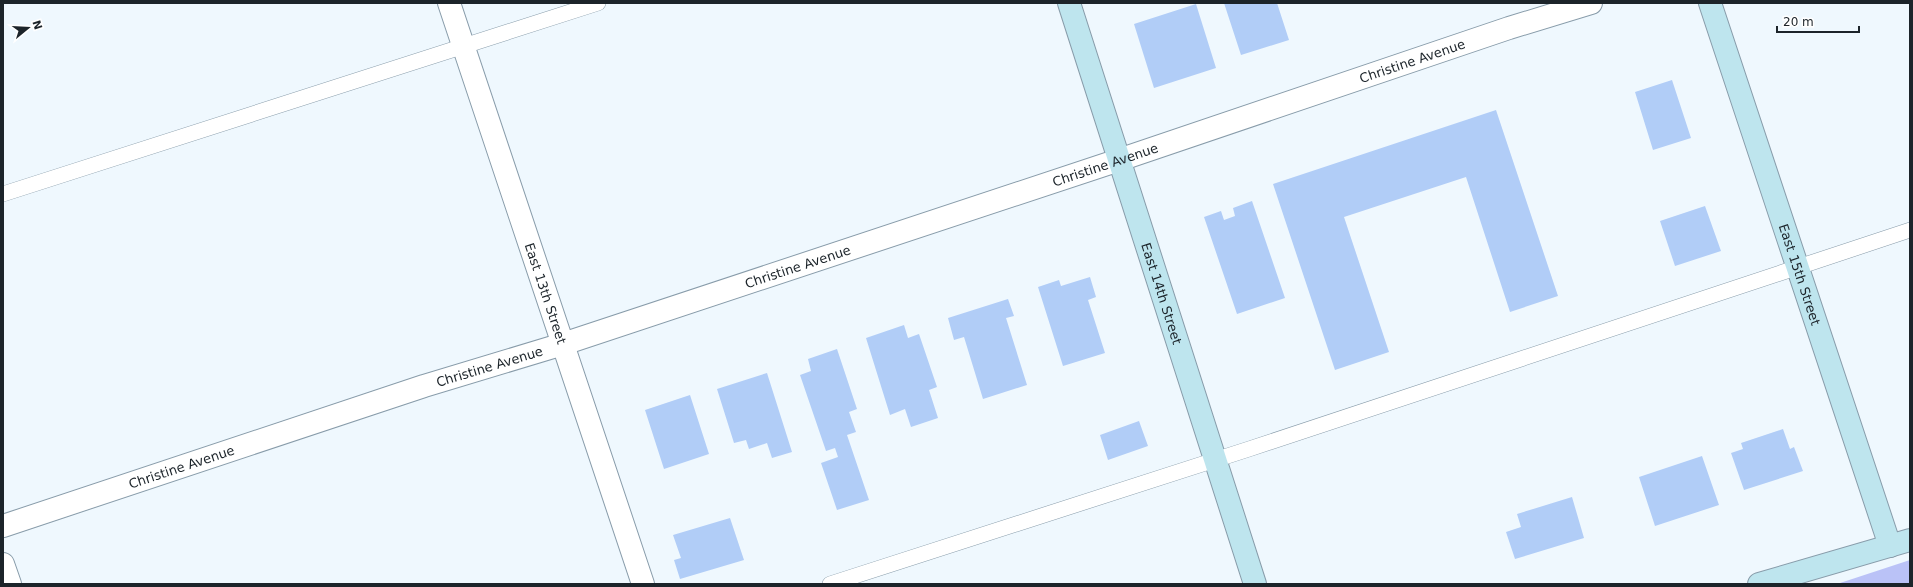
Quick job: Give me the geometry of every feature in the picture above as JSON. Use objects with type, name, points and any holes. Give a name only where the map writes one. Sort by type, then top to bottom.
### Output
[{"type":"street","name":"East 13th Street","points":[[449,3],[643,584]]},
{"type":"street","name":"East 14th Street","points":[[1069,3],[1255,584]]},
{"type":"street","name":"Christine Avenue","points":[[3,526],[424,386],[563,344],[1119,160],[1494,33],[1591,3]]},
{"type":"street","name":"East 15th Street","points":[[1710,3],[1798,268],[1900,543]]},
{"type":"street","points":[[1759,584],[1900,543]]},
{"type":"street","points":[[3,564],[10,584]]},
{"type":"lane","points":[[3,194],[598,3]]},
{"type":"lane","points":[[830,584],[1216,460],[1910,230]]},
{"type":"shaded area","points":[[1910,560],[1910,584],[1837,584]]},
{"type":"building","points":[[1224,3],[1277,3],[1289,40],[1241,55]]},
{"type":"building","points":[[1196,4],[1216,68],[1154,88],[1134,24]]},
{"type":"building","points":[[1672,80],[1691,138],[1653,150],[1635,92]]},
{"type":"building","points":[[1496,110],[1558,296],[1510,312],[1466,177],[1344,217],[1389,352],[1335,370],[1273,184]]},
{"type":"building","points":[[1252,201],[1285,298],[1237,314],[1204,217],[1221,211],[1224,220],[1235,216],[1233,208]]},
{"type":"building","points":[[1705,206],[1721,251],[1675,266],[1660,221]]},
{"type":"building","points":[[1090,277],[1096,297],[1088,300],[1105,353],[1063,366],[1038,287],[1059,280],[1061,286]]},
{"type":"building","points":[[1008,299],[1014,316],[1006,318],[1027,385],[983,399],[964,337],[954,340],[948,318]]},
{"type":"building","points":[[904,325],[908,338],[919,334],[937,387],[929,390],[938,418],[911,427],[905,409],[890,415],[866,338]]},
{"type":"building","points":[[837,349],[857,409],[849,412],[856,432],[847,435],[869,500],[837,510],[821,463],[838,457],[835,448],[826,451],[800,375],[811,371],[808,359]]},
{"type":"building","points":[[767,373],[792,452],[772,458],[767,443],[749,449],[746,440],[734,443],[717,389]]},
{"type":"building","points":[[690,395],[709,454],[664,469],[645,410]]},
{"type":"building","points":[[1139,421],[1148,446],[1108,460],[1100,435]]},
{"type":"building","points":[[1783,429],[1790,449],[1794,447],[1803,471],[1744,490],[1731,453],[1743,449],[1741,443]]},
{"type":"building","points":[[1702,456],[1719,505],[1655,526],[1639,477]]},
{"type":"building","points":[[1572,497],[1584,538],[1515,559],[1506,532],[1521,527],[1517,514]]},
{"type":"building","points":[[730,518],[744,560],[680,579],[674,560],[681,558],[673,535]]}]
